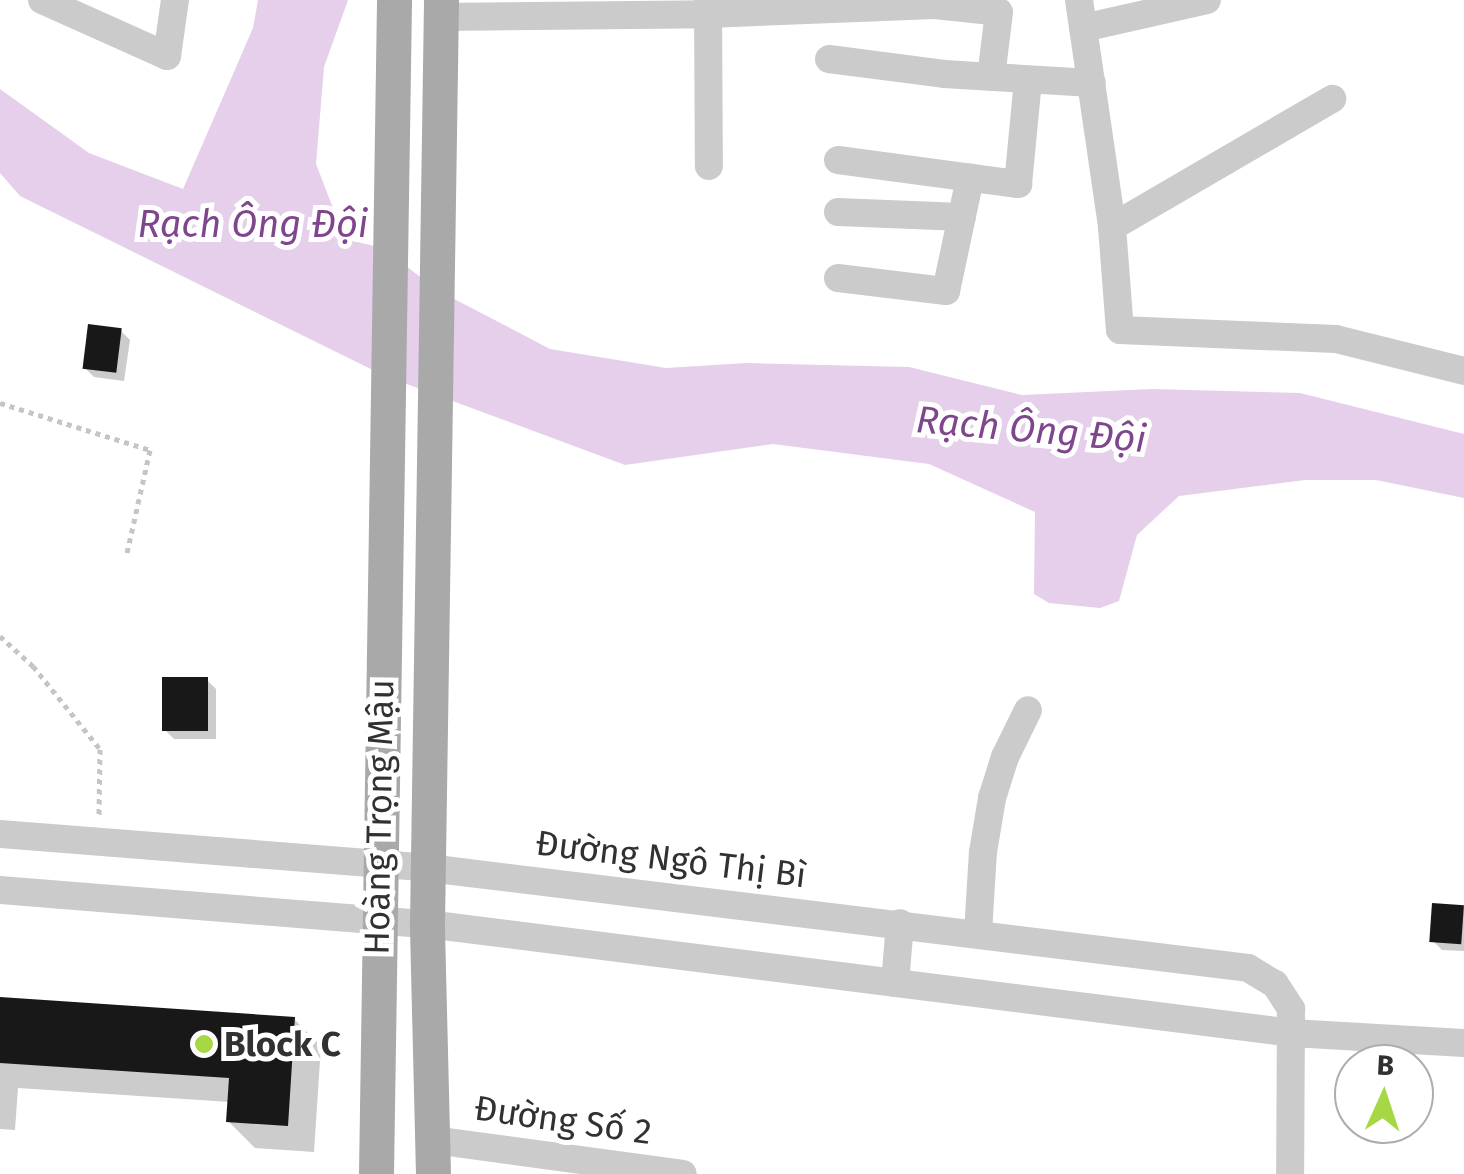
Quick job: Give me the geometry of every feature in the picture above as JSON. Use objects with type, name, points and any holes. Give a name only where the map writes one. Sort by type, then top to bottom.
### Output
[{"type":"main road","points":[[394,8],[440,8]]},
{"type":"main road","name":"Hoàng Trọng Mậu","points":[[376,1174],[394,8]]},
{"type":"main road","name":"Hoàng Trọng Mậu","points":[[433,1157],[427,924],[440,8]]},
{"type":"street","points":[[42,0],[79,9],[167,56],[175,0]]},
{"type":"street","points":[[1207,0],[1081,14],[1112,226],[1120,330],[1336,339],[1464,372]]},
{"type":"street","points":[[440,8],[936,5],[999,12],[991,77]]},
{"type":"street","points":[[708,7],[709,166]]},
{"type":"street","points":[[829,59],[1092,84]]},
{"type":"street","points":[[838,160],[1018,184],[1028,80]]},
{"type":"street","points":[[1112,226],[1332,99]]},
{"type":"street","points":[[838,278],[946,291],[970,178]]},
{"type":"street","points":[[838,212],[962,216]]},
{"type":"street","points":[[978,933],[983,852],[992,798],[1028,710]]},
{"type":"street","name":"Đường Ngô Thị Bì","points":[[0,834],[428,868],[900,922],[1248,968],[1275,984],[1291,1009],[1290,1174]]},
{"type":"street","points":[[0,890],[427,924],[1292,1033],[1464,1043]]},
{"type":"street","points":[[895,982],[900,922]]},
{"type":"street","name":"Đường Số 2","points":[[433,1157],[683,1174]]},
{"type":"path","points":[[0,403],[150,450],[127,553]]},
{"type":"path","points":[[0,636],[33,666],[100,749],[98,840]]},
{"type":"water","name":"Rạch Ông Đội","points":[[258,0],[348,0],[324,67],[316,164],[345,239],[383,248],[437,290],[550,349],[666,368],[746,363],[909,367],[1022,395],[1152,389],[1300,393],[1464,434],[1464,498],[1376,480],[1305,480],[1179,496],[1137,535],[1119,601],[1100,608],[1049,603],[1034,594],[1035,512],[929,464],[773,444],[625,465],[385,376],[20,196],[0,173],[0,89],[89,153],[183,189],[253,28]]},
{"type":"building","points":[[88,324],[122,328],[116,373],[83,369]]},
{"type":"building","points":[[162,677],[208,677],[208,731],[162,731]]},
{"type":"building","points":[[1432,903],[1464,905],[1461,944],[1429,942]]},
{"type":"building","name":"Block C","points":[[0,997],[295,1017],[288,1126],[226,1122],[229,1078],[0,1063]]},
{"type":"place","name":"Block C","points":[[204,1044]]}]
